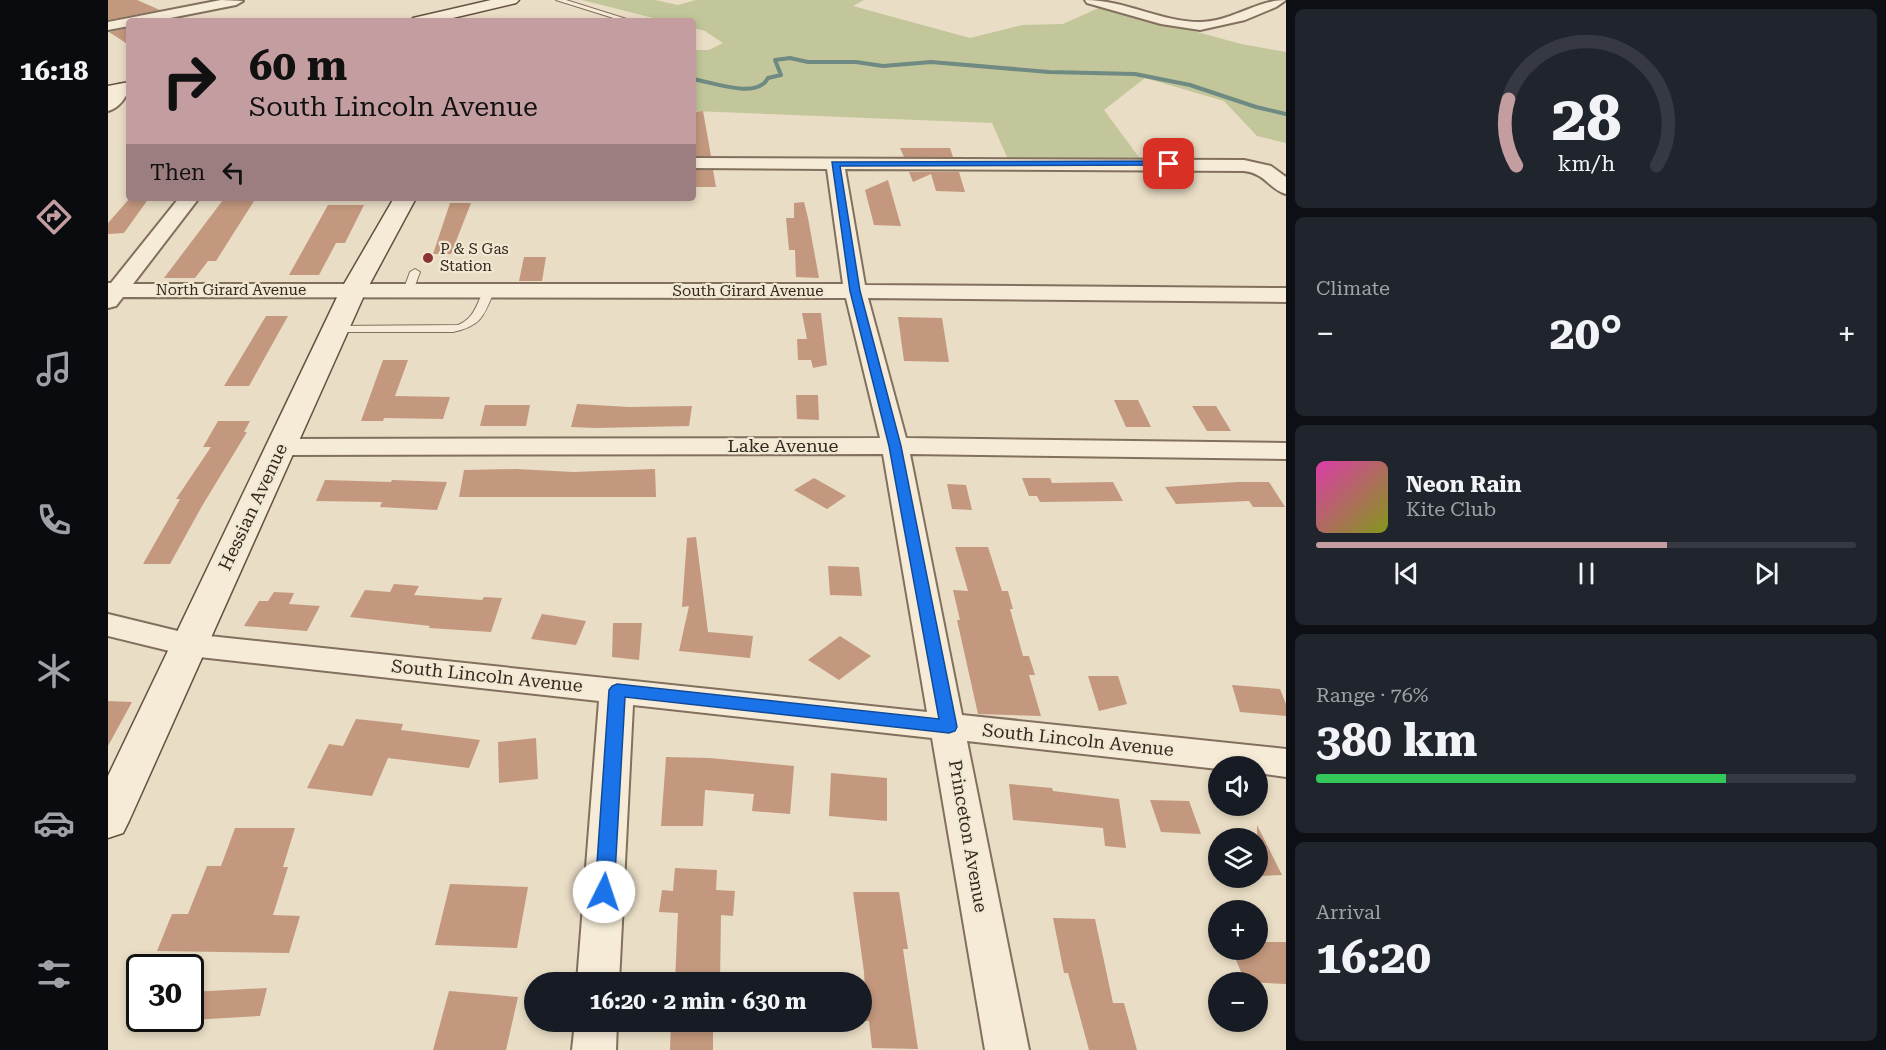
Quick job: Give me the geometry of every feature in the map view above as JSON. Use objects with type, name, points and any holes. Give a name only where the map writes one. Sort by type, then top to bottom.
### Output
[{"type":"main road","points":[[431,18],[492,2],[511,0]]},
{"type":"main road","points":[[486,18],[492,2]]},
{"type":"main road","name":"Hessian Avenue","points":[[108,821],[353,291],[403,201]]},
{"type":"street","points":[[163,0],[184,11]]},
{"type":"street","points":[[1092,0],[1180,23],[1203,26],[1216,24],[1279,0]]},
{"type":"street","points":[[149,18],[236,1]]},
{"type":"street","points":[[108,26],[126,23]]},
{"type":"street","points":[[112,113],[120,89]]},
{"type":"street","points":[[696,163],[1259,166],[1268,170],[1286,188]]},
{"type":"street","name":"Princeton Avenue","points":[[835,164],[855,291],[895,446],[949,727],[1007,1050]]},
{"type":"street","points":[[111,293],[187,201]]},
{"type":"street","name":"South Girard Avenue","points":[[353,291],[412,281],[489,291],[855,291],[1286,295]]},
{"type":"street","name":"North Girard Avenue","points":[[111,293],[353,291]]},
{"type":"street","name":"Lake Avenue","points":[[280,447],[895,446],[1286,451]]},
{"type":"street","name":"South Lincoln Avenue","points":[[108,625],[190,645],[1286,763]]},
{"type":"street","points":[[599,972],[617,690]]},
{"type":"street","points":[[594,1050],[595,1032]]},
{"type":"lane","points":[[559,0],[620,18]]},
{"type":"lane","points":[[335,329],[468,327],[476,321],[489,291]]},
{"type":"green space","points":[[582,0],[655,0],[678,5],[696,0],[864,0],[853,6],[970,38],[1022,25],[1063,24],[1103,6],[1241,44],[1286,52],[1286,143],[1257,136],[1224,101],[1145,78],[1104,110],[1144,164],[1011,166],[992,123],[696,111],[696,50],[709,50],[723,43],[705,31],[696,29],[696,18],[653,18]]},
{"type":"building","points":[[108,0],[137,0],[160,10],[108,20]]},
{"type":"building","points":[[126,29],[126,43],[109,32]]},
{"type":"building","points":[[703,111],[711,156],[696,156],[696,112]]},
{"type":"building","points":[[900,148],[950,148],[953,157],[904,157]]},
{"type":"building","points":[[696,170],[713,170],[716,187],[696,187]]},
{"type":"building","points":[[909,172],[959,172],[965,192],[936,191],[931,174],[913,182]]},
{"type":"building","points":[[888,180],[901,226],[874,225],[865,190]]},
{"type":"building","points":[[127,201],[147,201],[124,233],[108,234],[108,223]]},
{"type":"building","points":[[222,201],[254,201],[216,261],[208,261],[195,278],[164,278]]},
{"type":"building","points":[[804,202],[819,278],[796,277],[795,250],[789,250],[786,218],[794,218],[794,203]]},
{"type":"building","points":[[450,203],[471,203],[451,254],[433,254]]},
{"type":"building","points":[[328,205],[364,205],[345,243],[336,243],[319,275],[289,275]]},
{"type":"building","points":[[524,257],[546,257],[542,281],[519,281]]},
{"type":"building","points":[[802,313],[821,313],[827,365],[813,368],[811,360],[798,360],[797,339],[807,339]]},
{"type":"building","points":[[266,316],[288,316],[249,386],[224,386]]},
{"type":"building","points":[[898,317],[942,318],[949,362],[904,361]]},
{"type":"building","points":[[383,360],[408,360],[395,396],[450,397],[443,419],[384,418],[383,421],[361,421]]},
{"type":"building","points":[[796,395],[818,395],[819,420],[797,419]]},
{"type":"building","points":[[1114,400],[1138,400],[1151,427],[1126,427]]},
{"type":"building","points":[[577,404],[629,407],[692,406],[689,426],[571,427]]},
{"type":"building","points":[[485,405],[530,405],[526,426],[480,426]]},
{"type":"building","points":[[1192,406],[1216,406],[1231,431],[1207,431]]},
{"type":"building","points":[[218,421],[250,421],[244,432],[247,432],[170,564],[143,564],[180,499],[176,499],[211,447],[203,447]]},
{"type":"building","points":[[516,469],[573,472],[655,469],[656,497],[459,497],[464,470]]},
{"type":"building","points":[[814,478],[846,496],[827,509],[794,490]]},
{"type":"building","points":[[1022,478],[1050,478],[1052,483],[1113,482],[1123,501],[1040,502],[1037,496],[1029,496]]},
{"type":"building","points":[[325,480],[447,482],[437,510],[380,507],[382,502],[316,501]]},
{"type":"building","points":[[1269,482],[1285,507],[1253,507],[1249,501],[1176,504],[1165,487]]},
{"type":"building","points":[[947,484],[966,485],[972,510],[952,509]]},
{"type":"building","points":[[696,537],[708,632],[753,636],[750,658],[679,651],[689,606],[682,607],[687,538]]},
{"type":"building","points":[[955,547],[988,547],[1002,591],[1008,591],[1013,609],[1010,609],[1023,656],[1029,656],[1035,675],[1029,675],[1041,716],[978,714],[957,620],[960,620],[953,590],[968,591]]},
{"type":"building","points":[[828,566],[859,567],[862,596],[830,595]]},
{"type":"building","points":[[394,584],[419,586],[414,595],[482,600],[484,597],[502,598],[491,632],[429,628],[430,626],[350,617],[365,590],[390,592]]},
{"type":"building","points":[[274,592],[294,593],[289,604],[320,606],[307,631],[244,626],[259,601],[268,601]]},
{"type":"building","points":[[542,614],[586,621],[576,645],[531,639]]},
{"type":"building","points":[[613,623],[642,623],[639,660],[612,657]]},
{"type":"building","points":[[840,636],[871,656],[839,680],[808,660]]},
{"type":"building","points":[[1088,676],[1118,676],[1127,704],[1099,711]]},
{"type":"building","points":[[1232,685],[1280,689],[1286,704],[1286,716],[1240,712]]},
{"type":"building","points":[[108,701],[132,702],[108,746]]},
{"type":"building","points":[[356,719],[403,724],[401,730],[480,740],[469,768],[388,758],[372,796],[307,788],[329,744],[343,746]]},
{"type":"building","points":[[536,738],[538,779],[499,783],[498,742]]},
{"type":"building","points":[[666,757],[710,758],[794,766],[790,814],[752,811],[754,794],[705,790],[703,826],[661,826]]},
{"type":"building","points":[[831,773],[887,778],[887,821],[829,816]]},
{"type":"building","points":[[1009,784],[1052,788],[1053,791],[1119,799],[1126,848],[1105,846],[1103,828],[1013,820]]},
{"type":"building","points":[[1150,800],[1189,801],[1201,834],[1161,832]]},
{"type":"building","points":[[235,828],[295,828],[283,867],[288,867],[273,915],[300,916],[289,953],[157,951],[172,914],[188,914],[207,866],[221,866]]},
{"type":"building","points":[[1268,847],[1282,875],[1268,876]]},
{"type":"building","points":[[675,868],[717,870],[716,890],[735,891],[733,916],[721,915],[720,972],[675,972],[678,913],[659,912],[662,890],[673,891]]},
{"type":"building","points":[[450,884],[528,887],[517,948],[435,945]]},
{"type":"building","points":[[853,892],[899,892],[908,949],[903,949],[918,1049],[872,1048],[872,972],[864,972]]},
{"type":"building","points":[[1053,918],[1095,919],[1113,1003],[1124,1003],[1137,1050],[1089,1050],[1068,973],[1064,973]]},
{"type":"building","points":[[1268,942],[1286,942],[1286,984],[1268,983],[1268,972],[1241,972],[1236,960],[1268,960]]},
{"type":"building","points":[[267,988],[260,1016],[204,1019],[204,991]]},
{"type":"building","points":[[449,991],[518,997],[506,1050],[433,1050]]},
{"type":"building","points":[[671,1032],[713,1032],[713,1050],[670,1050]]},
{"type":"waterway","points":[[696,80],[734,88],[754,88],[768,78],[781,75],[775,60],[790,58],[808,62],[856,62],[883,66],[931,62],[1049,72],[1135,74],[1190,85],[1256,107],[1286,114]]},
{"type":"place","name":"P & S Gas Station","points":[[428,258]]},
{"type":"route","points":[[604,892],[617,690],[949,727],[895,446],[855,291],[835,164],[1169,164]]}]
